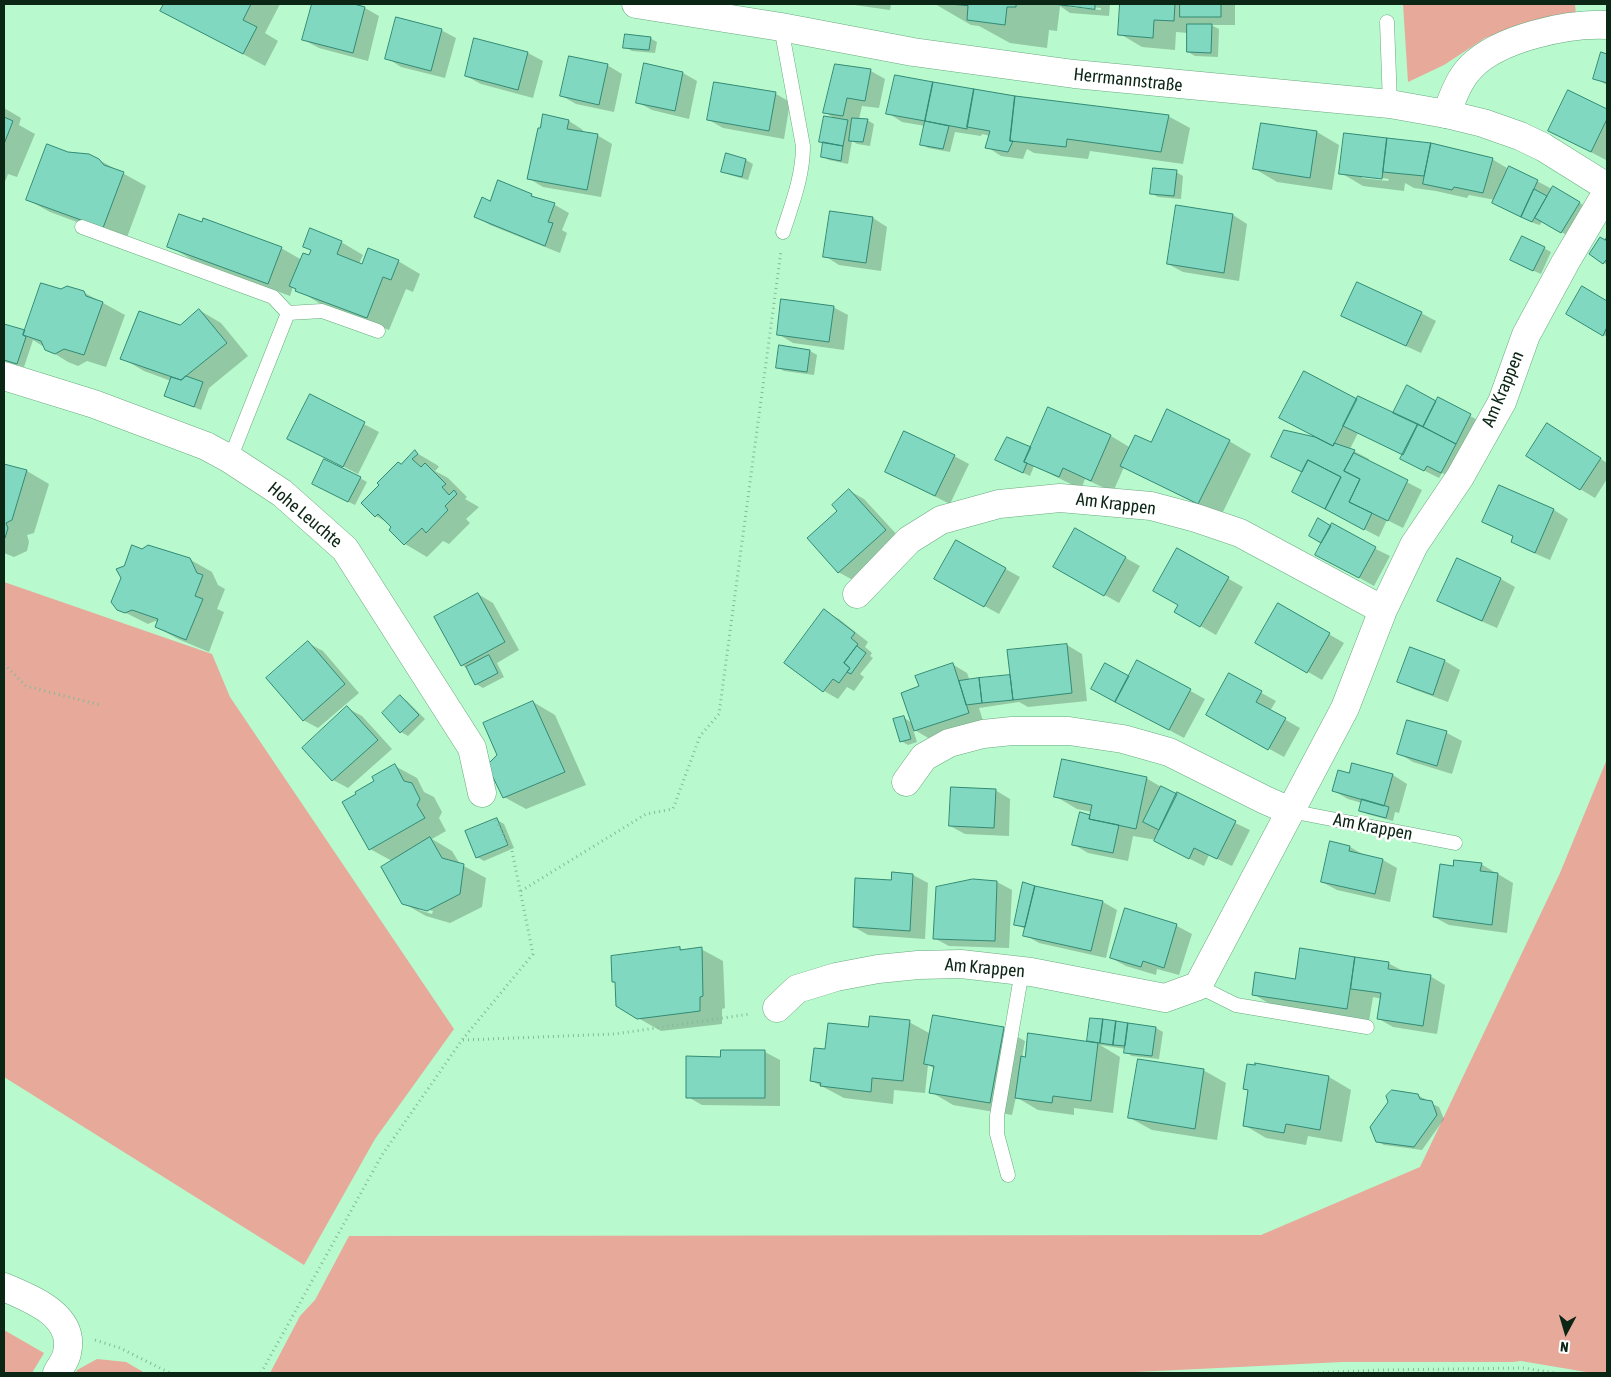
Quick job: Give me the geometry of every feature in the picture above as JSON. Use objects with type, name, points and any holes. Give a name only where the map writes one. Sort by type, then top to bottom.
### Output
[{"type":"street","name":"Herrmannstraße","points":[[636,4],[781,27],[913,52],[1074,74],[1390,104],[1446,114],[1483,123],[1520,136],[1544,147],[1607,187]]},
{"type":"street","points":[[1446,114],[1460,81],[1484,54],[1526,37],[1568,27],[1607,25]]},
{"type":"street","name":"Am Krappen","points":[[778,1008],[797,989],[836,977],[878,969],[918,965],[961,964],[1022,971],[1165,998],[1198,986],[1344,708],[1383,610],[1414,545],[1460,477],[1502,402],[1526,335],[1565,263],[1607,194]]},
{"type":"street","name":"Hohe Leuchte","points":[[4,376],[94,404],[206,446],[230,459],[282,493],[345,549],[472,748],[482,793]]},
{"type":"street","name":"Am Krappen","points":[[858,594],[909,540],[941,520],[999,504],[1060,498],[1151,506],[1196,518],[1240,533],[1383,610]]},
{"type":"street","name":"Am Krappen","points":[[906,782],[924,757],[949,743],[983,734],[1012,731],[1069,730],[1123,738],[1168,752],[1290,811]]},
{"type":"street","points":[[4,1287],[34,1300],[56,1315],[66,1330],[67,1354],[57,1373]]},
{"type":"lane","points":[[1387,22],[1390,104]]},
{"type":"lane","points":[[781,27],[803,146],[800,176],[783,232]]},
{"type":"lane","points":[[82,227],[273,297],[288,313]]},
{"type":"lane","points":[[288,313],[322,311],[378,331]]},
{"type":"lane","points":[[230,459],[288,313]]},
{"type":"lane","name":"Am Krappen","points":[[1290,811],[1455,843]]},
{"type":"lane","points":[[1008,1175],[997,1134],[997,1116],[1022,971]]},
{"type":"lane","points":[[1198,986],[1236,1005],[1368,1027]]},
{"type":"path","points":[[521,891],[646,814],[673,809],[700,736],[718,714],[783,232]]},
{"type":"path","points":[[4,664],[26,686],[100,705]]},
{"type":"path","points":[[261,1373],[382,1155],[462,1040],[533,954],[512,851],[482,793]]},
{"type":"path","points":[[462,1040],[615,1034],[778,1008]]},
{"type":"path","points":[[66,1330],[120,1348],[170,1373]]},
{"type":"path","points":[[1313,1373],[1523,1368],[1556,1373]]},
{"type":"shaded area","points":[[1403,4],[1575,4],[1576,15],[1535,22],[1485,38],[1444,65],[1408,82]]},
{"type":"shaded area","points":[[4,582],[212,654],[230,697],[454,1029],[375,1139],[304,1265],[4,1077]]},
{"type":"shaded area","points":[[1607,759],[1607,1373],[1592,1373],[1521,1361],[1342,1362],[1115,1373],[270,1373],[300,1316],[315,1300],[349,1236],[1261,1235],[1420,1167],[1560,873]]},
{"type":"shaded area","points":[[4,1330],[44,1353],[32,1373],[4,1373]]},
{"type":"shaded area","points":[[97,1359],[126,1362],[145,1373],[76,1373],[77,1370]]},
{"type":"building","points":[[164,4],[251,4],[243,20],[257,27],[243,54],[160,11]]},
{"type":"building","points":[[312,4],[354,4],[365,7],[353,53],[302,40]]},
{"type":"building","points":[[949,4],[1016,4],[1016,7],[1007,7],[1005,25],[967,20],[968,6]]},
{"type":"building","points":[[1054,4],[1095,4],[1095,9]]},
{"type":"building","points":[[1120,4],[1175,4],[1174,21],[1154,20],[1153,38],[1118,35]]},
{"type":"building","points":[[1180,4],[1221,4],[1221,17],[1180,17]]},
{"type":"building","points":[[396,17],[442,29],[431,71],[385,59]]},
{"type":"building","points":[[1187,24],[1212,24],[1211,53],[1187,52]]},
{"type":"building","points":[[625,34],[651,37],[649,50],[623,48]]},
{"type":"building","points":[[474,38],[528,52],[518,90],[465,76]]},
{"type":"building","points":[[1601,52],[1607,54],[1607,83],[1593,79]]},
{"type":"building","points":[[569,56],[608,64],[599,105],[560,96]]},
{"type":"building","points":[[644,63],[683,72],[675,111],[636,103]]},
{"type":"building","points":[[835,64],[871,69],[865,101],[847,98],[843,116],[823,113]]},
{"type":"building","points":[[895,75],[933,82],[925,121],[886,114]]},
{"type":"building","points":[[714,82],[776,92],[769,131],[707,120]]},
{"type":"building","points":[[933,82],[974,89],[967,129],[925,121]]},
{"type":"building","points":[[974,89],[1015,96],[1010,141],[1013,141],[1008,152],[985,148],[990,131],[967,127]]},
{"type":"building","points":[[1568,90],[1607,109],[1607,119],[1591,152],[1548,131]]},
{"type":"building","points":[[1015,96],[1169,115],[1161,152],[1067,139],[1066,147],[1010,141]]},
{"type":"building","points":[[543,114],[569,120],[567,129],[598,134],[587,190],[527,179],[538,128],[540,128]]},
{"type":"building","points":[[824,116],[848,120],[843,146],[819,142]]},
{"type":"building","points":[[4,117],[13,121],[4,144]]},
{"type":"building","points":[[852,118],[868,119],[863,142],[849,141]]},
{"type":"building","points":[[925,121],[949,126],[943,149],[920,145]]},
{"type":"building","points":[[1261,123],[1317,131],[1310,178],[1253,169]]},
{"type":"building","points":[[1344,133],[1387,138],[1382,179],[1339,174]]},
{"type":"building","points":[[1387,138],[1431,143],[1424,176],[1383,172]]},
{"type":"building","points":[[823,142],[843,146],[841,161],[821,157]]},
{"type":"building","points":[[1431,143],[1493,158],[1483,193],[1454,187],[1452,190],[1423,184]]},
{"type":"building","points":[[47,144],[68,152],[89,154],[99,159],[104,165],[124,172],[103,228],[26,200]]},
{"type":"building","points":[[726,153],[746,159],[742,177],[721,172]]},
{"type":"building","points":[[1509,166],[1538,180],[1521,217],[1492,203]]},
{"type":"building","points":[[1153,168],[1177,170],[1174,196],[1150,194]]},
{"type":"building","points":[[498,180],[532,194],[531,196],[555,203],[548,222],[553,223],[545,246],[474,217],[482,197],[490,201]]},
{"type":"building","points":[[1553,186],[1580,202],[1561,233],[1535,218]]},
{"type":"building","points":[[1534,189],[1547,196],[1532,222],[1521,217]]},
{"type":"building","points":[[1176,205],[1233,214],[1224,273],[1167,264]]},
{"type":"building","points":[[830,211],[873,217],[866,263],[823,257]]},
{"type":"building","points":[[179,214],[202,222],[203,218],[282,247],[268,284],[167,247]]},
{"type":"building","points":[[310,228],[342,241],[337,254],[362,264],[368,248],[399,260],[391,280],[383,277],[367,318],[295,291],[296,289],[289,286],[303,253],[309,255],[311,250],[303,247]]},
{"type":"building","points":[[1522,236],[1545,247],[1533,271],[1510,260]]},
{"type":"building","points":[[1607,236],[1607,261],[1603,264],[1589,254],[1600,237],[1605,240]]},
{"type":"building","points":[[1357,282],[1422,312],[1406,346],[1341,316]]},
{"type":"building","points":[[41,283],[61,289],[67,286],[84,291],[86,296],[103,302],[84,355],[64,349],[55,354],[45,350],[41,341],[23,335]]},
{"type":"building","points":[[1582,286],[1607,301],[1607,327],[1603,336],[1566,314]]},
{"type":"building","points":[[781,299],[834,306],[829,342],[777,335]]},
{"type":"building","points":[[199,309],[227,343],[181,380],[120,359],[139,311],[180,325]]},
{"type":"building","points":[[4,324],[25,330],[23,335],[26,337],[17,364],[4,360]]},
{"type":"building","points":[[779,345],[810,350],[807,372],[776,368]]},
{"type":"building","points":[[1304,371],[1357,399],[1333,446],[1279,418]]},
{"type":"building","points":[[186,376],[203,382],[194,407],[164,396],[171,377],[181,380]]},
{"type":"building","points":[[1407,385],[1436,401],[1423,427],[1393,413]]},
{"type":"building","points":[[310,394],[365,422],[343,467],[287,439]]},
{"type":"building","points":[[1358,396],[1418,424],[1403,455],[1343,426]]},
{"type":"building","points":[[1438,397],[1471,414],[1456,444],[1423,427]]},
{"type":"building","points":[[1048,407],[1111,435],[1091,481],[1063,468],[1059,477],[1024,462]]},
{"type":"building","points":[[1167,409],[1230,440],[1198,504],[1120,466],[1135,435],[1151,442]]},
{"type":"building","points":[[1547,423],[1601,458],[1580,490],[1526,456]]},
{"type":"building","points":[[1418,424],[1456,444],[1441,473],[1427,466],[1424,471],[1400,459]]},
{"type":"building","points":[[1284,430],[1315,437],[1333,446],[1334,443],[1355,450],[1344,471],[1360,479],[1349,502],[1372,513],[1364,530],[1325,509],[1341,477],[1308,460],[1302,472],[1271,457]]},
{"type":"building","points":[[904,431],[955,455],[935,496],[885,472]]},
{"type":"building","points":[[1007,437],[1031,447],[1024,462],[1027,463],[1023,473],[995,460]]},
{"type":"building","points":[[415,450],[418,454],[412,459],[421,467],[425,463],[446,484],[442,487],[449,495],[454,490],[457,494],[445,506],[448,510],[426,533],[422,528],[404,545],[389,530],[391,527],[378,514],[375,517],[361,503],[379,485],[377,483],[398,462],[401,464]]},
{"type":"building","points":[[1354,453],[1408,480],[1388,521],[1349,502],[1360,479],[1344,471]]},
{"type":"building","points":[[324,459],[361,477],[348,502],[312,484]]},
{"type":"building","points":[[1308,460],[1341,477],[1325,509],[1292,492]]},
{"type":"building","points":[[4,464],[27,470],[12,520],[6,523],[8,528],[4,539]]},
{"type":"building","points":[[1499,485],[1554,509],[1535,553],[1511,542],[1513,536],[1482,522]]},
{"type":"building","points":[[849,489],[886,530],[838,573],[807,538],[837,511],[832,505]]},
{"type":"building","points":[[1318,518],[1331,526],[1321,543],[1309,536]]},
{"type":"building","points":[[1332,523],[1376,547],[1359,578],[1315,555]]},
{"type":"building","points":[[1075,528],[1126,557],[1104,596],[1053,567]]},
{"type":"building","points":[[956,540],[1006,568],[984,607],[934,579]]},
{"type":"building","points":[[132,545],[142,549],[148,545],[190,558],[197,573],[203,575],[195,596],[203,599],[186,640],[155,627],[158,619],[132,610],[125,613],[117,610],[111,602],[121,578],[116,569],[124,566]]},
{"type":"building","points":[[1177,548],[1229,577],[1200,627],[1174,612],[1178,605],[1153,591]]},
{"type":"building","points":[[1457,558],[1501,578],[1482,621],[1437,601]]},
{"type":"building","points":[[478,593],[505,642],[461,666],[434,617]]},
{"type":"building","points":[[1278,603],[1330,633],[1307,673],[1255,643]]},
{"type":"building","points":[[824,609],[855,633],[851,638],[858,644],[844,663],[850,668],[839,683],[833,679],[823,692],[784,663]]},
{"type":"building","points":[[308,641],[345,684],[303,721],[266,678]]},
{"type":"building","points":[[1067,644],[1072,693],[1013,700],[1007,650]]},
{"type":"building","points":[[857,646],[866,653],[851,674],[847,672],[850,668],[844,663]]},
{"type":"building","points":[[1410,647],[1445,660],[1433,695],[1397,682]]},
{"type":"building","points":[[489,655],[498,673],[475,685],[466,667]]},
{"type":"building","points":[[1137,660],[1191,689],[1169,730],[1115,702]]},
{"type":"building","points":[[953,663],[969,713],[914,731],[901,693],[919,686],[915,676]]},
{"type":"building","points":[[1105,663],[1129,676],[1115,702],[1091,689]]},
{"type":"building","points":[[1229,673],[1262,691],[1256,702],[1286,718],[1268,750],[1206,715]]},
{"type":"building","points":[[1010,675],[1013,700],[982,703],[979,678]]},
{"type":"building","points":[[979,678],[982,703],[966,705],[959,681]]},
{"type":"building","points":[[400,695],[419,715],[400,733],[382,713]]},
{"type":"building","points":[[533,701],[565,772],[503,798],[487,765],[497,755],[483,723]]},
{"type":"building","points":[[347,706],[378,740],[332,781],[302,748]]},
{"type":"building","points":[[904,716],[911,739],[900,742],[893,719]]},
{"type":"building","points":[[1407,720],[1447,731],[1437,766],[1397,754]]},
{"type":"building","points":[[1062,759],[1147,777],[1136,829],[1089,819],[1092,805],[1054,797]]},
{"type":"building","points":[[1352,763],[1393,774],[1384,806],[1332,791],[1338,770],[1349,773]]},
{"type":"building","points":[[395,764],[404,781],[412,783],[420,799],[417,805],[425,818],[369,850],[342,802],[374,781],[372,777]]},
{"type":"building","points":[[1161,786],[1177,794],[1159,830],[1143,822]]},
{"type":"building","points":[[951,787],[996,789],[994,828],[949,826]]},
{"type":"building","points":[[1177,792],[1236,821],[1217,859],[1194,848],[1189,859],[1154,841]]},
{"type":"building","points":[[1362,799],[1389,807],[1386,818],[1359,811]]},
{"type":"building","points":[[1080,812],[1090,815],[1089,819],[1119,825],[1113,853],[1072,845]]},
{"type":"building","points":[[497,818],[508,845],[476,858],[465,831]]},
{"type":"building","points":[[430,837],[442,858],[464,864],[460,894],[427,911],[402,904],[381,867]]},
{"type":"building","points":[[1330,841],[1350,846],[1349,851],[1383,859],[1375,894],[1321,882]]},
{"type":"building","points":[[1454,860],[1482,863],[1480,871],[1498,873],[1492,925],[1433,917],[1440,864],[1453,866]]},
{"type":"building","points":[[892,872],[913,874],[910,931],[853,927],[855,878],[891,880]]},
{"type":"building","points":[[973,879],[997,881],[995,941],[933,939],[936,887]]},
{"type":"building","points":[[1023,882],[1035,886],[1025,927],[1014,925]]},
{"type":"building","points":[[1035,886],[1103,901],[1091,951],[1023,936]]},
{"type":"building","points":[[1125,908],[1177,924],[1164,968],[1143,961],[1141,967],[1110,958]]},
{"type":"building","points":[[680,947],[680,950],[702,947],[703,996],[700,997],[700,1011],[637,1019],[616,1006],[615,982],[612,982],[611,956]]},
{"type":"building","points":[[1300,948],[1355,957],[1347,1009],[1252,995],[1255,972],[1295,979]]},
{"type":"building","points":[[1355,957],[1389,962],[1388,969],[1431,975],[1423,1026],[1377,1019],[1381,993],[1351,989]]},
{"type":"building","points":[[933,1015],[1004,1027],[990,1103],[929,1093],[934,1066],[924,1064]]},
{"type":"building","points":[[870,1016],[910,1020],[903,1081],[872,1078],[871,1092],[820,1086],[821,1083],[810,1081],[814,1048],[825,1049],[828,1023],[868,1027]]},
{"type":"building","points":[[1090,1018],[1103,1019],[1100,1043],[1087,1041]]},
{"type":"building","points":[[1103,1019],[1116,1021],[1113,1045],[1100,1043]]},
{"type":"building","points":[[1116,1021],[1128,1023],[1125,1046],[1113,1045]]},
{"type":"building","points":[[1128,1023],[1156,1027],[1152,1056],[1124,1053]]},
{"type":"building","points":[[1028,1033],[1098,1043],[1091,1101],[1053,1096],[1052,1103],[1015,1098],[1021,1056],[1025,1057]]},
{"type":"building","points":[[721,1050],[765,1050],[765,1098],[686,1098],[686,1056],[720,1057]]},
{"type":"building","points":[[1138,1059],[1204,1069],[1195,1129],[1128,1118]]},
{"type":"building","points":[[1255,1063],[1329,1076],[1320,1130],[1286,1124],[1284,1133],[1243,1126],[1248,1090],[1243,1089],[1247,1064],[1255,1065]]},
{"type":"building","points":[[1392,1090],[1418,1094],[1420,1099],[1432,1101],[1437,1115],[1414,1147],[1376,1142],[1370,1127],[1388,1102],[1386,1096]]}]
